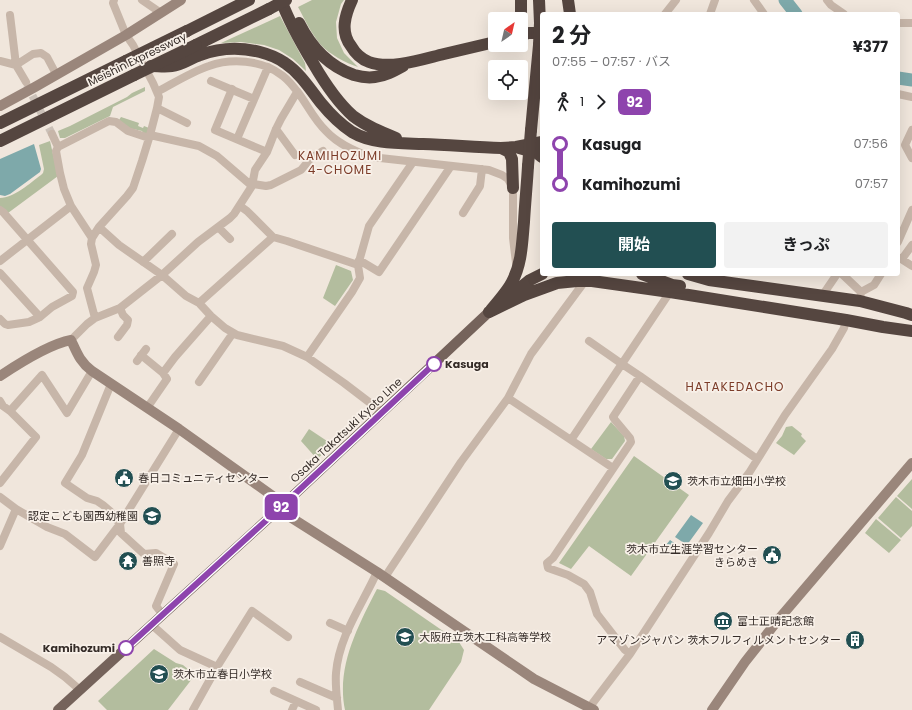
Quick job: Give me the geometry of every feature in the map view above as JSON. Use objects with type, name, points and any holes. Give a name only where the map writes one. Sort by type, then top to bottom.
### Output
[{"type":"highway","points":[[186,28],[230,0]]},
{"type":"highway","name":"Meishin Expressway","points":[[0,123],[129,59],[186,28],[249,0]]},
{"type":"highway","points":[[281,0],[301,43],[331,92],[342,105],[353,116],[367,125],[408,143]]},
{"type":"highway","name":"Meishin Expressway","points":[[0,141],[151,66],[198,50],[269,8],[286,0]]},
{"type":"highway","points":[[290,0],[296,16],[312,44],[320,54],[340,69],[362,77],[373,78],[384,76],[409,63]]},
{"type":"highway","points":[[352,0],[344,22],[345,33],[354,52],[369,62],[379,64],[409,63],[488,43]]},
{"type":"highway","points":[[521,12],[522,0]]},
{"type":"highway","points":[[540,0],[540,12]]},
{"type":"highway","points":[[568,0],[570,12]]},
{"type":"highway","points":[[528,33],[540,29]]},
{"type":"highway","points":[[489,312],[512,282],[521,256],[540,40]]},
{"type":"highway","points":[[198,50],[246,50],[273,56],[294,70],[330,114],[341,124],[352,132],[364,137],[376,140],[408,143],[501,148],[540,142]]},
{"type":"highway","points":[[516,147],[537,153],[540,155]]},
{"type":"highway","points":[[501,148],[509,152],[512,159],[513,188]]},
{"type":"highway","points":[[489,312],[530,280],[540,275]]},
{"type":"highway","points":[[613,276],[883,327],[912,331]]},
{"type":"highway","points":[[646,276],[671,288]]},
{"type":"highway","points":[[664,276],[709,280],[822,296],[860,297],[912,315]]},
{"type":"highway","points":[[695,276],[709,280]]},
{"type":"highway","points":[[489,312],[559,278],[754,297],[850,312],[912,328]]},
{"type":"main road","name":"Osaka Takatsuki Kyoto Line","points":[[58,710],[282,506],[489,312]]},
{"type":"street","points":[[95,318],[87,288],[96,265],[92,238],[99,227],[133,188],[158,108],[159,97],[136,51],[126,35],[113,3],[114,0]]},
{"type":"street","points":[[142,0],[161,13]]},
{"type":"street","points":[[0,106],[126,35],[181,0]]},
{"type":"street","points":[[667,12],[676,0]]},
{"type":"street","points":[[711,12],[715,0]]},
{"type":"street","points":[[754,0],[763,12]]},
{"type":"street","points":[[827,0],[831,5],[841,12]]},
{"type":"street","points":[[10,15],[16,65],[26,82]]},
{"type":"street","points":[[900,23],[912,23]]},
{"type":"street","points":[[0,61],[16,65],[33,54],[41,53],[47,57],[56,74]]},
{"type":"street","points":[[157,92],[210,66],[229,61],[248,62],[268,68],[280,74],[290,82],[326,131],[339,142],[354,151],[371,157],[482,169],[502,175],[508,179],[513,188],[513,238],[516,264],[515,274]]},
{"type":"street","points":[[237,139],[268,68]]},
{"type":"street","points":[[211,81],[254,99]]},
{"type":"street","points":[[232,89],[215,130],[267,152]]},
{"type":"street","points":[[2,372],[39,353],[65,341],[71,340],[95,318],[120,308],[162,275],[190,248],[230,218],[240,206],[252,185],[255,170],[267,152],[276,129],[298,92]]},
{"type":"street","points":[[900,94],[912,97]]},
{"type":"street","points":[[158,108],[187,123]]},
{"type":"street","points":[[58,147],[109,121],[116,122],[128,131],[199,146],[216,156],[252,185],[266,186],[272,186],[301,170],[311,158],[322,151]]},
{"type":"street","points":[[276,129],[295,155]]},
{"type":"street","points":[[912,130],[905,145],[912,158]]},
{"type":"street","points":[[52,134],[58,147],[56,151],[64,189],[71,206],[92,238]]},
{"type":"street","points":[[900,139],[907,141]]},
{"type":"street","points":[[307,357],[360,278],[359,263],[369,226],[414,162]]},
{"type":"street","points":[[240,206],[273,237],[359,263],[379,272],[431,201],[451,166]]},
{"type":"street","points":[[463,213],[480,186],[482,169]]},
{"type":"street","points":[[0,261],[71,206]]},
{"type":"street","points":[[0,210],[73,292],[72,296],[52,307],[40,317],[29,322],[8,325],[5,324],[0,318]]},
{"type":"street","points":[[900,237],[912,210]]},
{"type":"street","points":[[99,227],[119,245],[162,275],[186,296],[199,303],[225,328],[237,335],[283,346],[307,357],[382,412]]},
{"type":"street","points":[[218,227],[230,239]]},
{"type":"street","points":[[143,262],[172,234]]},
{"type":"street","points":[[199,303],[273,237]]},
{"type":"street","points":[[912,245],[900,258],[912,266]]},
{"type":"street","points":[[0,274],[40,317]]},
{"type":"street","points":[[822,296],[836,276]]},
{"type":"street","points":[[844,276],[860,297],[874,285],[880,276]]},
{"type":"street","points":[[338,710],[336,674],[339,652],[351,621],[381,575],[508,398],[531,354],[585,281]]},
{"type":"street","points":[[571,440],[671,288]]},
{"type":"street","points":[[118,337],[127,325],[128,320],[120,308]]},
{"type":"street","points":[[163,373],[211,316]]},
{"type":"street","points":[[71,340],[84,365],[179,429],[277,499],[287,515],[381,575],[534,679],[592,709],[630,654],[709,533],[728,501],[749,473],[785,415],[832,349],[844,328],[846,320]]},
{"type":"street","points":[[200,382],[233,333]]},
{"type":"street","points":[[589,341],[757,459]]},
{"type":"street","points":[[141,355],[163,373],[167,379],[147,408]]},
{"type":"street","points":[[10,411],[42,375],[67,413],[92,371]]},
{"type":"street","points":[[630,654],[625,650],[597,614],[590,592],[584,584],[568,575],[548,568],[547,563],[553,558],[630,442],[630,438],[613,417],[640,376]]},
{"type":"street","points":[[111,384],[82,455],[65,483],[87,498],[103,505],[120,524],[121,533],[144,554],[156,553],[174,564],[156,606],[163,615]]},
{"type":"street","points":[[508,398],[613,468]]},
{"type":"street","points":[[0,401],[3,406],[36,437],[0,483]]},
{"type":"street","points":[[0,497],[16,509],[47,527],[65,534],[95,557],[120,524],[179,429]]},
{"type":"street","points":[[712,710],[745,662],[778,620],[912,463]]},
{"type":"street","points":[[0,546],[16,509]]},
{"type":"street","points":[[193,710],[217,667],[252,611],[288,637]]},
{"type":"street","points":[[330,624],[348,631]]},
{"type":"street","points":[[152,625],[180,650],[217,667]]},
{"type":"street","points":[[0,637],[51,667],[80,690]]},
{"type":"street","points":[[300,682],[337,698]]},
{"type":"street","points":[[274,692],[316,710]]},
{"type":"street","points":[[292,710],[296,701]]},
{"type":"green space","points":[[312,0],[344,0],[341,4],[336,22],[337,38],[344,53],[358,67],[343,61],[328,52],[314,36],[298,7]]},
{"type":"green space","points":[[280,16],[305,63],[306,71],[293,59],[279,50],[264,45],[241,42],[221,43]]},
{"type":"green space","points":[[145,87],[145,91],[113,107],[110,116],[65,138],[60,138],[58,131]]},
{"type":"green space","points":[[121,117],[139,123],[138,126],[143,128],[144,126],[149,128],[148,133],[143,133],[142,131],[128,128],[119,120]]},
{"type":"green space","points":[[50,141],[58,176],[8,213],[0,207],[0,198],[11,196],[27,186],[43,173],[44,169],[39,145]]},
{"type":"green space","points":[[336,265],[351,271],[353,280],[335,306],[323,298]]},
{"type":"green space","points":[[611,422],[624,436],[625,441],[612,459],[606,459],[591,449]]},
{"type":"green space","points":[[792,426],[802,434],[801,436],[806,441],[794,455],[776,443],[782,436],[786,427]]},
{"type":"green space","points":[[309,429],[333,445],[317,459],[301,441]]},
{"type":"green space","points":[[634,456],[689,495],[631,576],[589,546],[571,569],[559,563]]},
{"type":"green space","points":[[912,479],[912,509],[897,496]]},
{"type":"green space","points":[[896,497],[912,511],[912,526],[901,538],[878,518]]},
{"type":"green space","points":[[876,519],[901,540],[889,553],[865,533]]},
{"type":"green space","name":"大阪府立茨木工科高等学校","points":[[377,589],[385,591],[459,642],[464,650],[461,662],[429,710],[345,710],[343,694],[344,678],[350,647]]},
{"type":"green space","name":"茨木市立春日小学校","points":[[154,649],[176,663],[183,665],[195,675],[168,710],[107,710],[98,701]]},
{"type":"water","points":[[34,144],[41,169],[40,172],[10,194],[5,196],[0,195],[0,159]]},
{"type":"water","points":[[691,515],[703,523],[687,545],[675,537]]},
{"type":"water","points":[[670,540],[683,549],[680,554],[666,545]]},
{"type":"waterway","points":[[785,0],[794,12]]},
{"type":"waterway","points":[[900,78],[912,80]]},
{"type":"tunnel","points":[[27,85],[52,134]]},
{"type":"bus line","name":"92","points":[[126,648],[282,506],[434,364]]},
{"type":"place","name":"Kasuga","points":[[434,364]]},
{"type":"place","name":"春日コミュニティセンター","points":[[124,478]]},
{"type":"place","name":"茨木市立畑田小学校","points":[[673,481]]},
{"type":"place","name":"認定こども園西幼稚園","points":[[152,516]]},
{"type":"place","name":"茨木市立生涯学習センター きらめき","points":[[772,555]]},
{"type":"place","name":"善照寺","points":[[128,561]]},
{"type":"place","name":"富士正晴記念館","points":[[723,621]]},
{"type":"place","name":"大阪府立茨木工科高等学校","points":[[405,637]]},
{"type":"place","name":"アマゾンジャパン 茨木フルフィルメントセンター","points":[[855,640]]},
{"type":"place","name":"Kamihozumi","points":[[126,648]]},
{"type":"place","name":"茨木市立春日小学校","points":[[159,674]]},
{"type":"district","name":"KAMIHOZUMI 4-CHOME","points":[[340,163]]},
{"type":"district","name":"HATAKEDACHO","points":[[735,387]]}]
